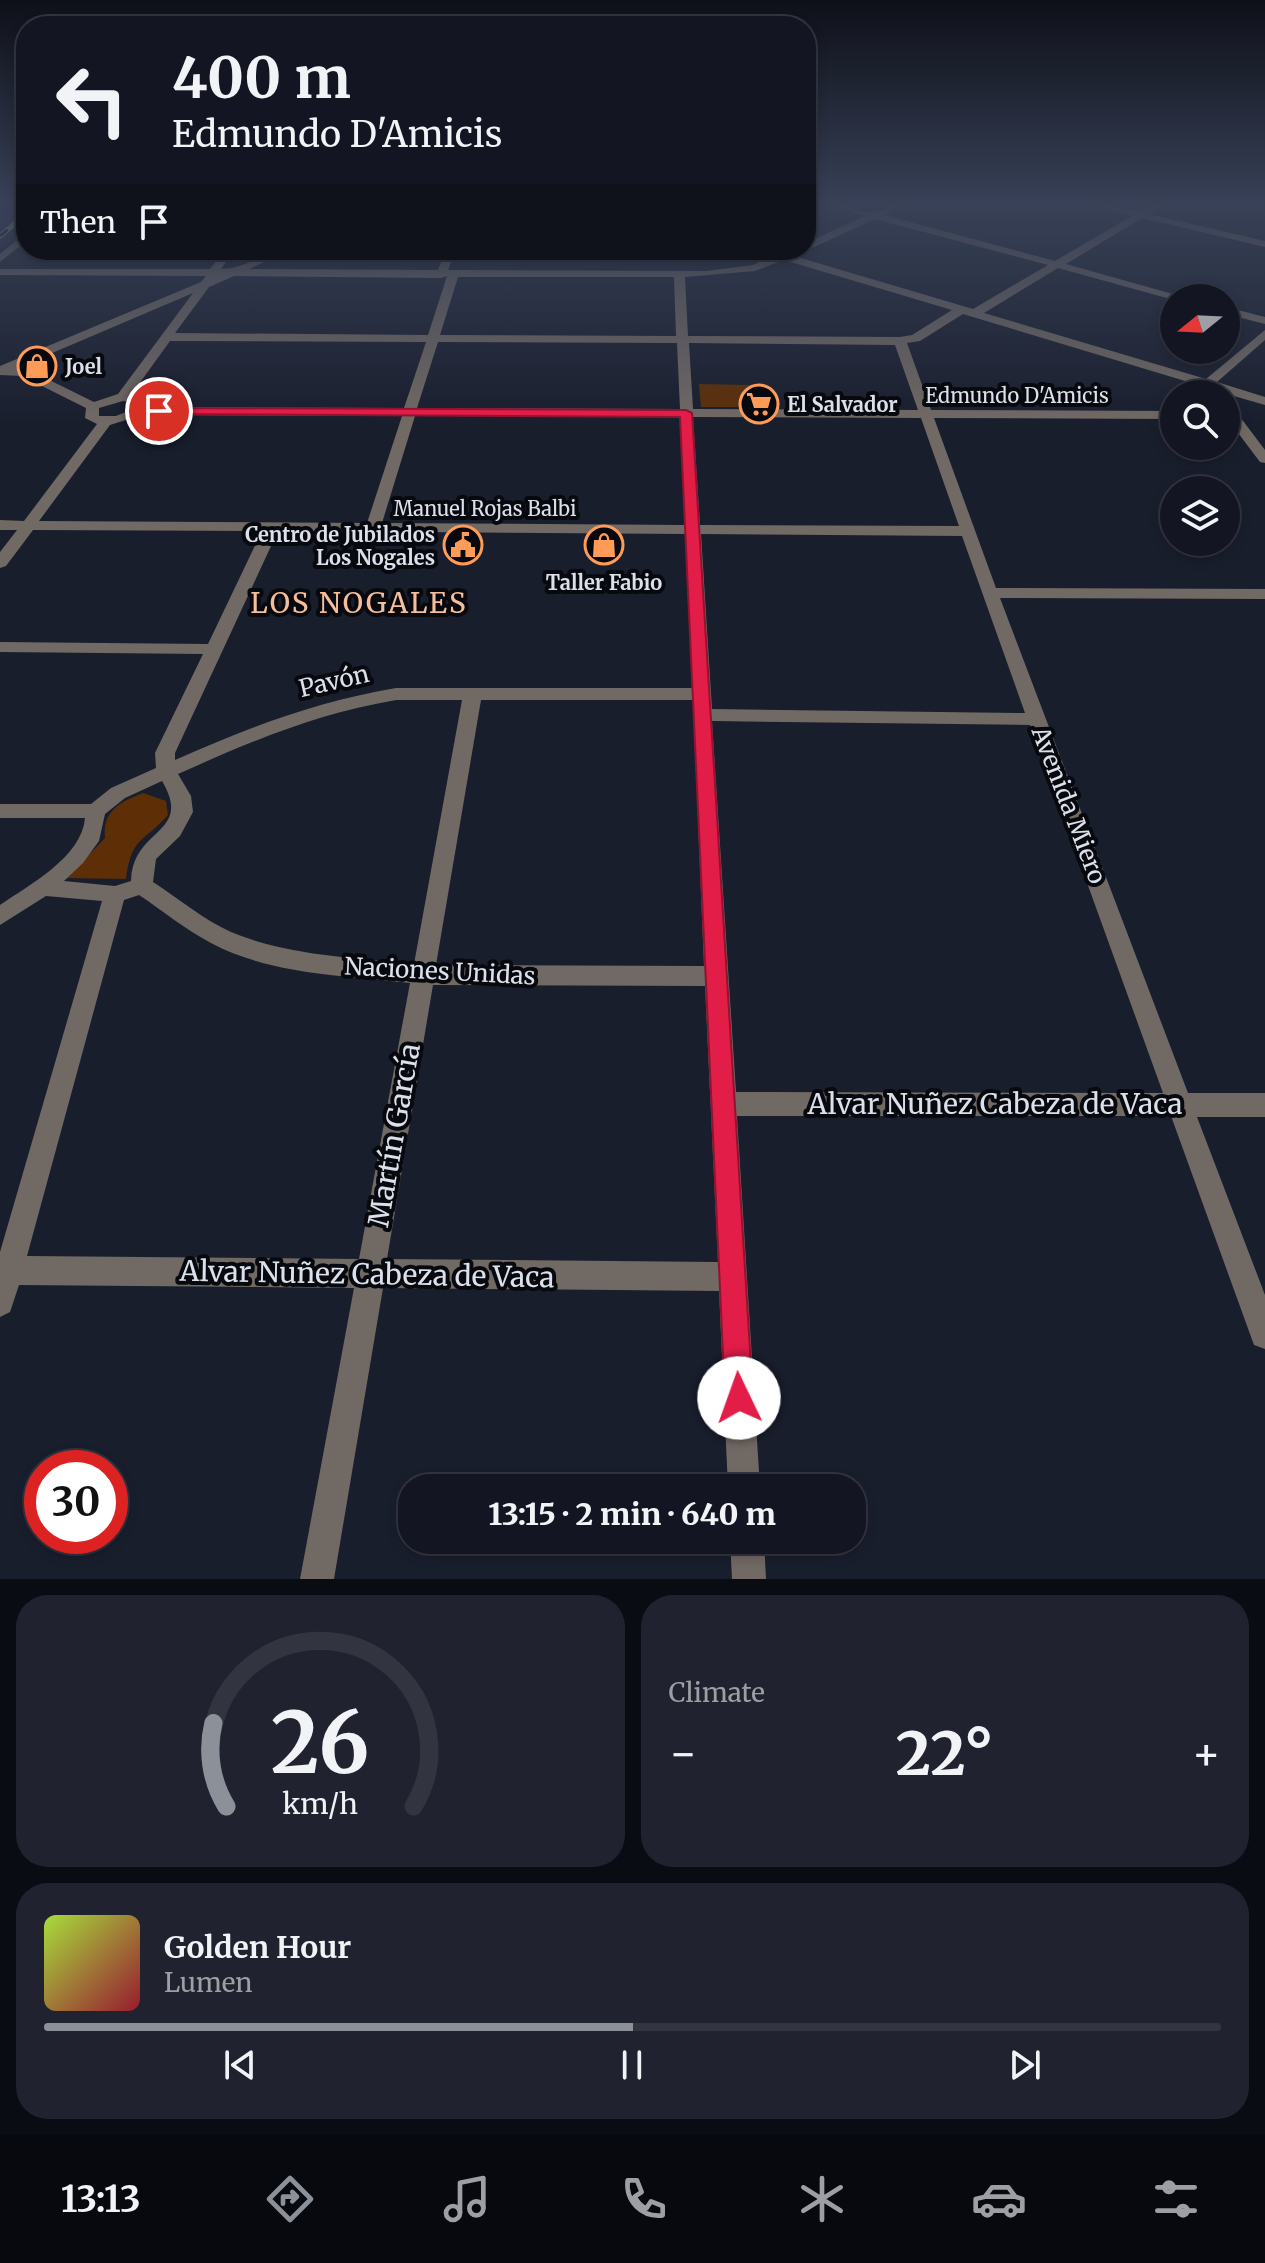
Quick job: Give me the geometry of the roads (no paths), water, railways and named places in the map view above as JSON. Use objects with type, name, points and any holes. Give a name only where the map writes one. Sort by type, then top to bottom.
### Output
[{"type":"street","points":[[198,278],[209,278]]},
{"type":"street","points":[[123,397],[209,278]]},
{"type":"street","points":[[1,370],[209,278]]},
{"type":"street","points":[[373,527],[433,338],[446,278]]},
{"type":"street","points":[[679,278],[743,1474]]},
{"type":"street","points":[[858,278],[1184,380]]},
{"type":"street","points":[[975,313],[1036,278]]},
{"type":"street","points":[[1105,278],[1160,292]]},
{"type":"street","points":[[167,337],[900,341],[916,338],[962,309]]},
{"type":"street","points":[[1240,314],[1265,321]]},
{"type":"street","points":[[1221,380],[1265,334]]},
{"type":"street","name":"Avenida Miero","points":[[900,341],[990,593],[1265,1334]]},
{"type":"street","points":[[1,370],[25,373],[93,406],[123,397],[139,401],[140,411]]},
{"type":"street","points":[[1240,395],[1265,401]]},
{"type":"street","points":[[0,563],[106,421],[92,418],[93,406]]},
{"type":"street","name":"Edmundo D'Amicis","points":[[106,421],[129,417],[140,411],[1160,415]]},
{"type":"street","points":[[1240,428],[1265,459]]},
{"type":"street","name":"Manuel Rojas Balbi","points":[[0,525],[969,531]]},
{"type":"street","points":[[42,887],[115,894],[142,886],[141,872],[147,853],[178,825],[183,810],[182,797],[166,771],[165,753],[272,527]]},
{"type":"street","points":[[990,593],[1265,594]]},
{"type":"street","points":[[0,647],[214,649]]},
{"type":"street","name":"Pavón","points":[[95,811],[118,793],[274,723],[324,708],[396,694],[473,692],[1037,719]]},
{"type":"street","name":"Martín García","points":[[317,1579],[473,692]]},
{"type":"street","points":[[0,811],[95,811],[92,836],[42,887],[0,916]]},
{"type":"street","name":"Naciones Unidas","points":[[142,886],[220,937],[257,951],[353,969],[421,975],[717,976]]},
{"type":"street","points":[[0,1302],[5,1270],[115,894]]},
{"type":"street","name":"Alvar Nuñez Cabeza de Vaca","points":[[725,1104],[1265,1105]]},
{"type":"street","name":"Alvar Nuñez Cabeza de Vaca","points":[[5,1270],[733,1277]]},
{"type":"street","points":[[748,1554],[749,1579]]},
{"type":"place","name":"Joel","points":[[37,366]]},
{"type":"place","name":"El Salvador","points":[[759,404]]},
{"type":"place","name":"Centro de Jubilados Los Nogales","points":[[463,545]]},
{"type":"place","name":"Taller Fabio","points":[[604,545]]},
{"type":"district","name":"LOS NOGALES","points":[[359,603]]}]
